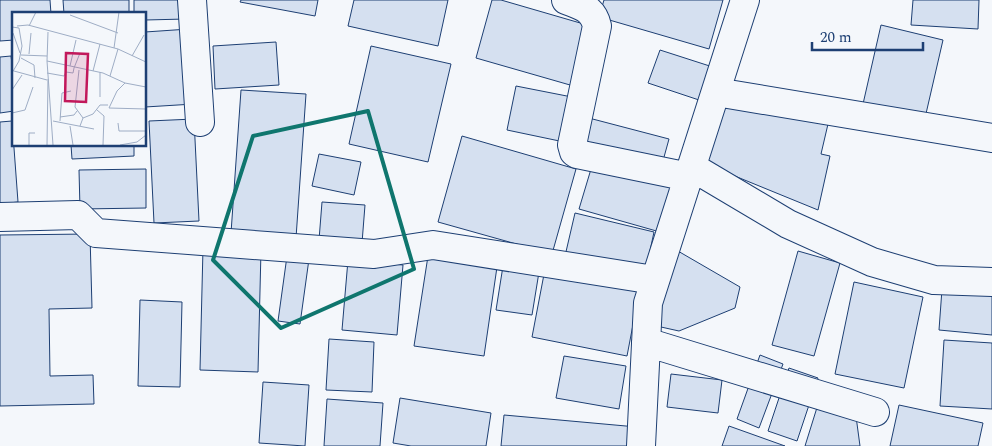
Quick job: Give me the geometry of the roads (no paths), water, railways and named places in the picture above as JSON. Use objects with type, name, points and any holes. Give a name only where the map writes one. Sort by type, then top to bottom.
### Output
[{"type":"street","points":[[192,0],[200,122]]},
{"type":"street","points":[[566,0],[587,8],[595,18],[597,26],[572,145],[574,152],[577,154],[690,172],[788,224],[872,262],[934,280],[992,282]]},
{"type":"street","points":[[641,446],[648,303],[744,0]]},
{"type":"street","points":[[716,92],[992,138]]},
{"type":"street","points":[[0,217],[78,215],[96,233],[374,254],[433,246],[654,280]]},
{"type":"street","points":[[646,342],[874,412]]}]
